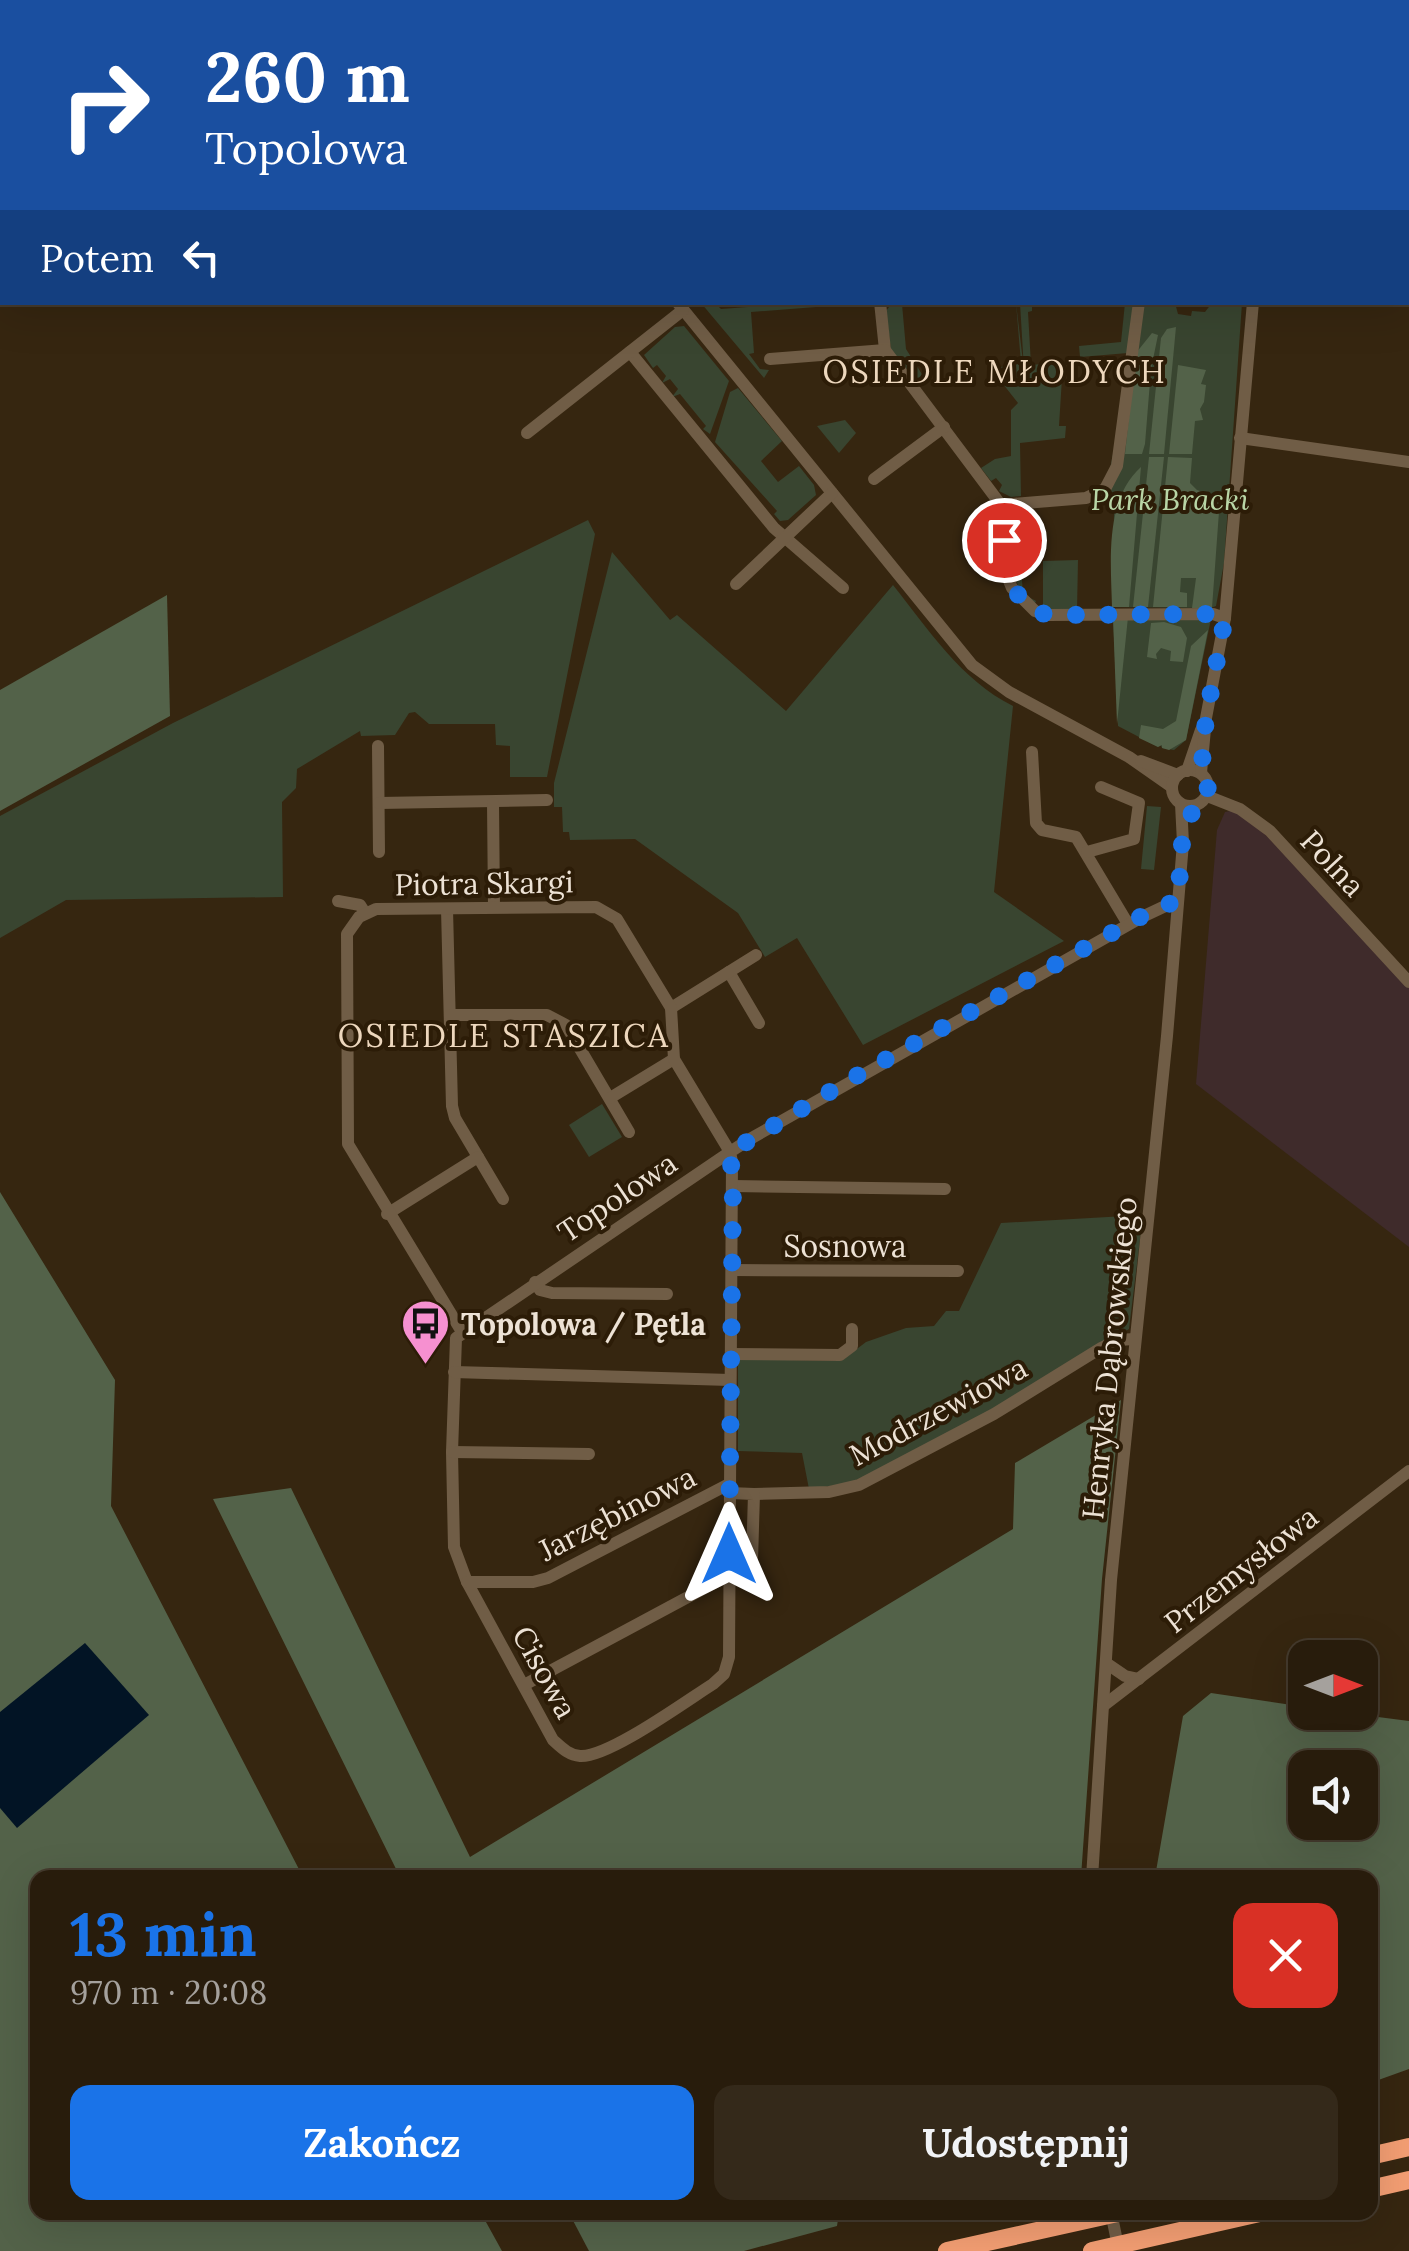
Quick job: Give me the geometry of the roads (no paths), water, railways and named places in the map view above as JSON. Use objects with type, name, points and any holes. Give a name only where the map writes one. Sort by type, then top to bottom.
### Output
[{"type":"highway","points":[[1378,2154],[1409,2147]]},
{"type":"highway","points":[[1378,2187],[1409,2180]]},
{"type":"highway","points":[[947,2251],[1087,2220]]},
{"type":"highway","points":[[1095,2250],[1229,2220]]},
{"type":"street","points":[[880,305],[885,350],[1001,505],[1007,576],[1020,599],[1048,615],[1213,614],[1225,618]]},
{"type":"street","points":[[1001,505],[1086,498],[1104,488],[1117,466],[1139,305]]},
{"type":"street","points":[[527,433],[630,352],[680,306],[972,665],[1008,692],[1129,757],[1184,777],[1208,784],[1207,796],[1187,805],[1174,796],[1184,777],[1206,718],[1225,618],[1253,305]]},
{"type":"street","points":[[770,359],[885,350]]},
{"type":"street","points":[[630,352],[770,524],[843,588]]},
{"type":"street","points":[[874,479],[944,427]]},
{"type":"street","points":[[1240,438],[1409,462]]},
{"type":"street","points":[[736,584],[832,493]]},
{"type":"street","points":[[378,746],[379,852]]},
{"type":"street","points":[[1032,752],[1036,823],[1042,830],[1076,837],[1128,924]]},
{"type":"street","points":[[1087,852],[1134,840],[1139,803],[1102,787]]},
{"type":"street","name":"Polna","points":[[1207,796],[1245,812],[1270,831],[1409,982]]},
{"type":"street","points":[[378,803],[547,800]]},
{"type":"street","points":[[493,803],[494,907]]},
{"type":"street","name":"Henryka Dąbrowskiego","points":[[1093,1870],[1110,1580],[1156,1154],[1187,805]]},
{"type":"street","points":[[338,900],[360,905],[365,912]]},
{"type":"street","name":"Topolowa","points":[[459,1335],[730,1152],[851,1079],[1178,900]]},
{"type":"street","name":"Piotra Skargi","points":[[459,1335],[348,1144],[345,939],[353,923],[365,912],[596,906],[617,918],[671,1008],[674,1058],[730,1152]]},
{"type":"street","points":[[446,909],[452,1106],[455,1118],[503,1199]]},
{"type":"street","points":[[671,1008],[756,955]]},
{"type":"street","points":[[729,972],[760,1023]]},
{"type":"street","points":[[450,1015],[547,1016],[566,1026],[630,1132]]},
{"type":"street","points":[[610,1098],[674,1058]]},
{"type":"street","points":[[729,1576],[733,1186],[730,1152]]},
{"type":"street","points":[[388,1214],[478,1157]]},
{"type":"street","points":[[733,1186],[945,1189]]},
{"type":"street","name":"Sosnowa","points":[[732,1270],[958,1271]]},
{"type":"street","points":[[535,1282],[540,1290],[552,1293],[666,1294]]},
{"type":"street","points":[[731,1354],[840,1355],[852,1346],[852,1329]]},
{"type":"street","name":"Cisowa","points":[[459,1335],[452,1452],[454,1547],[466,1582],[553,1740],[569,1754],[584,1757],[608,1749],[724,1674],[730,1657],[729,1576]]},
{"type":"street","name":"Modrzewiowa","points":[[729,1489],[754,1494],[829,1492],[858,1485],[994,1414],[1116,1340],[1135,1340]]},
{"type":"street","points":[[454,1372],[730,1380]]},
{"type":"street","points":[[452,1452],[590,1454]]},
{"type":"street","name":"Przemysłowa","points":[[1103,1706],[1409,1471]]},
{"type":"street","name":"Jarzębinowa","points":[[466,1582],[533,1582],[548,1578],[729,1489]]},
{"type":"street","points":[[524,1686],[752,1560],[754,1494]]},
{"type":"street","points":[[1106,1663],[1125,1676],[1139,1679]]},
{"type":"street","points":[[1114,2220],[1120,2251]]},
{"type":"water","points":[[85,1643],[149,1715],[17,1828],[0,1808],[0,1712]]},
{"type":"place","name":"Topolowa / Pętla","points":[[426,1366]]},
{"type":"district","name":"OSIEDLE MŁODYCH","points":[[995,371]]},
{"type":"district","name":"OSIEDLE STASZICA","points":[[504,1035]]},
{"type":"park label","name":"Park Bracki","points":[[1170,499]]}]
